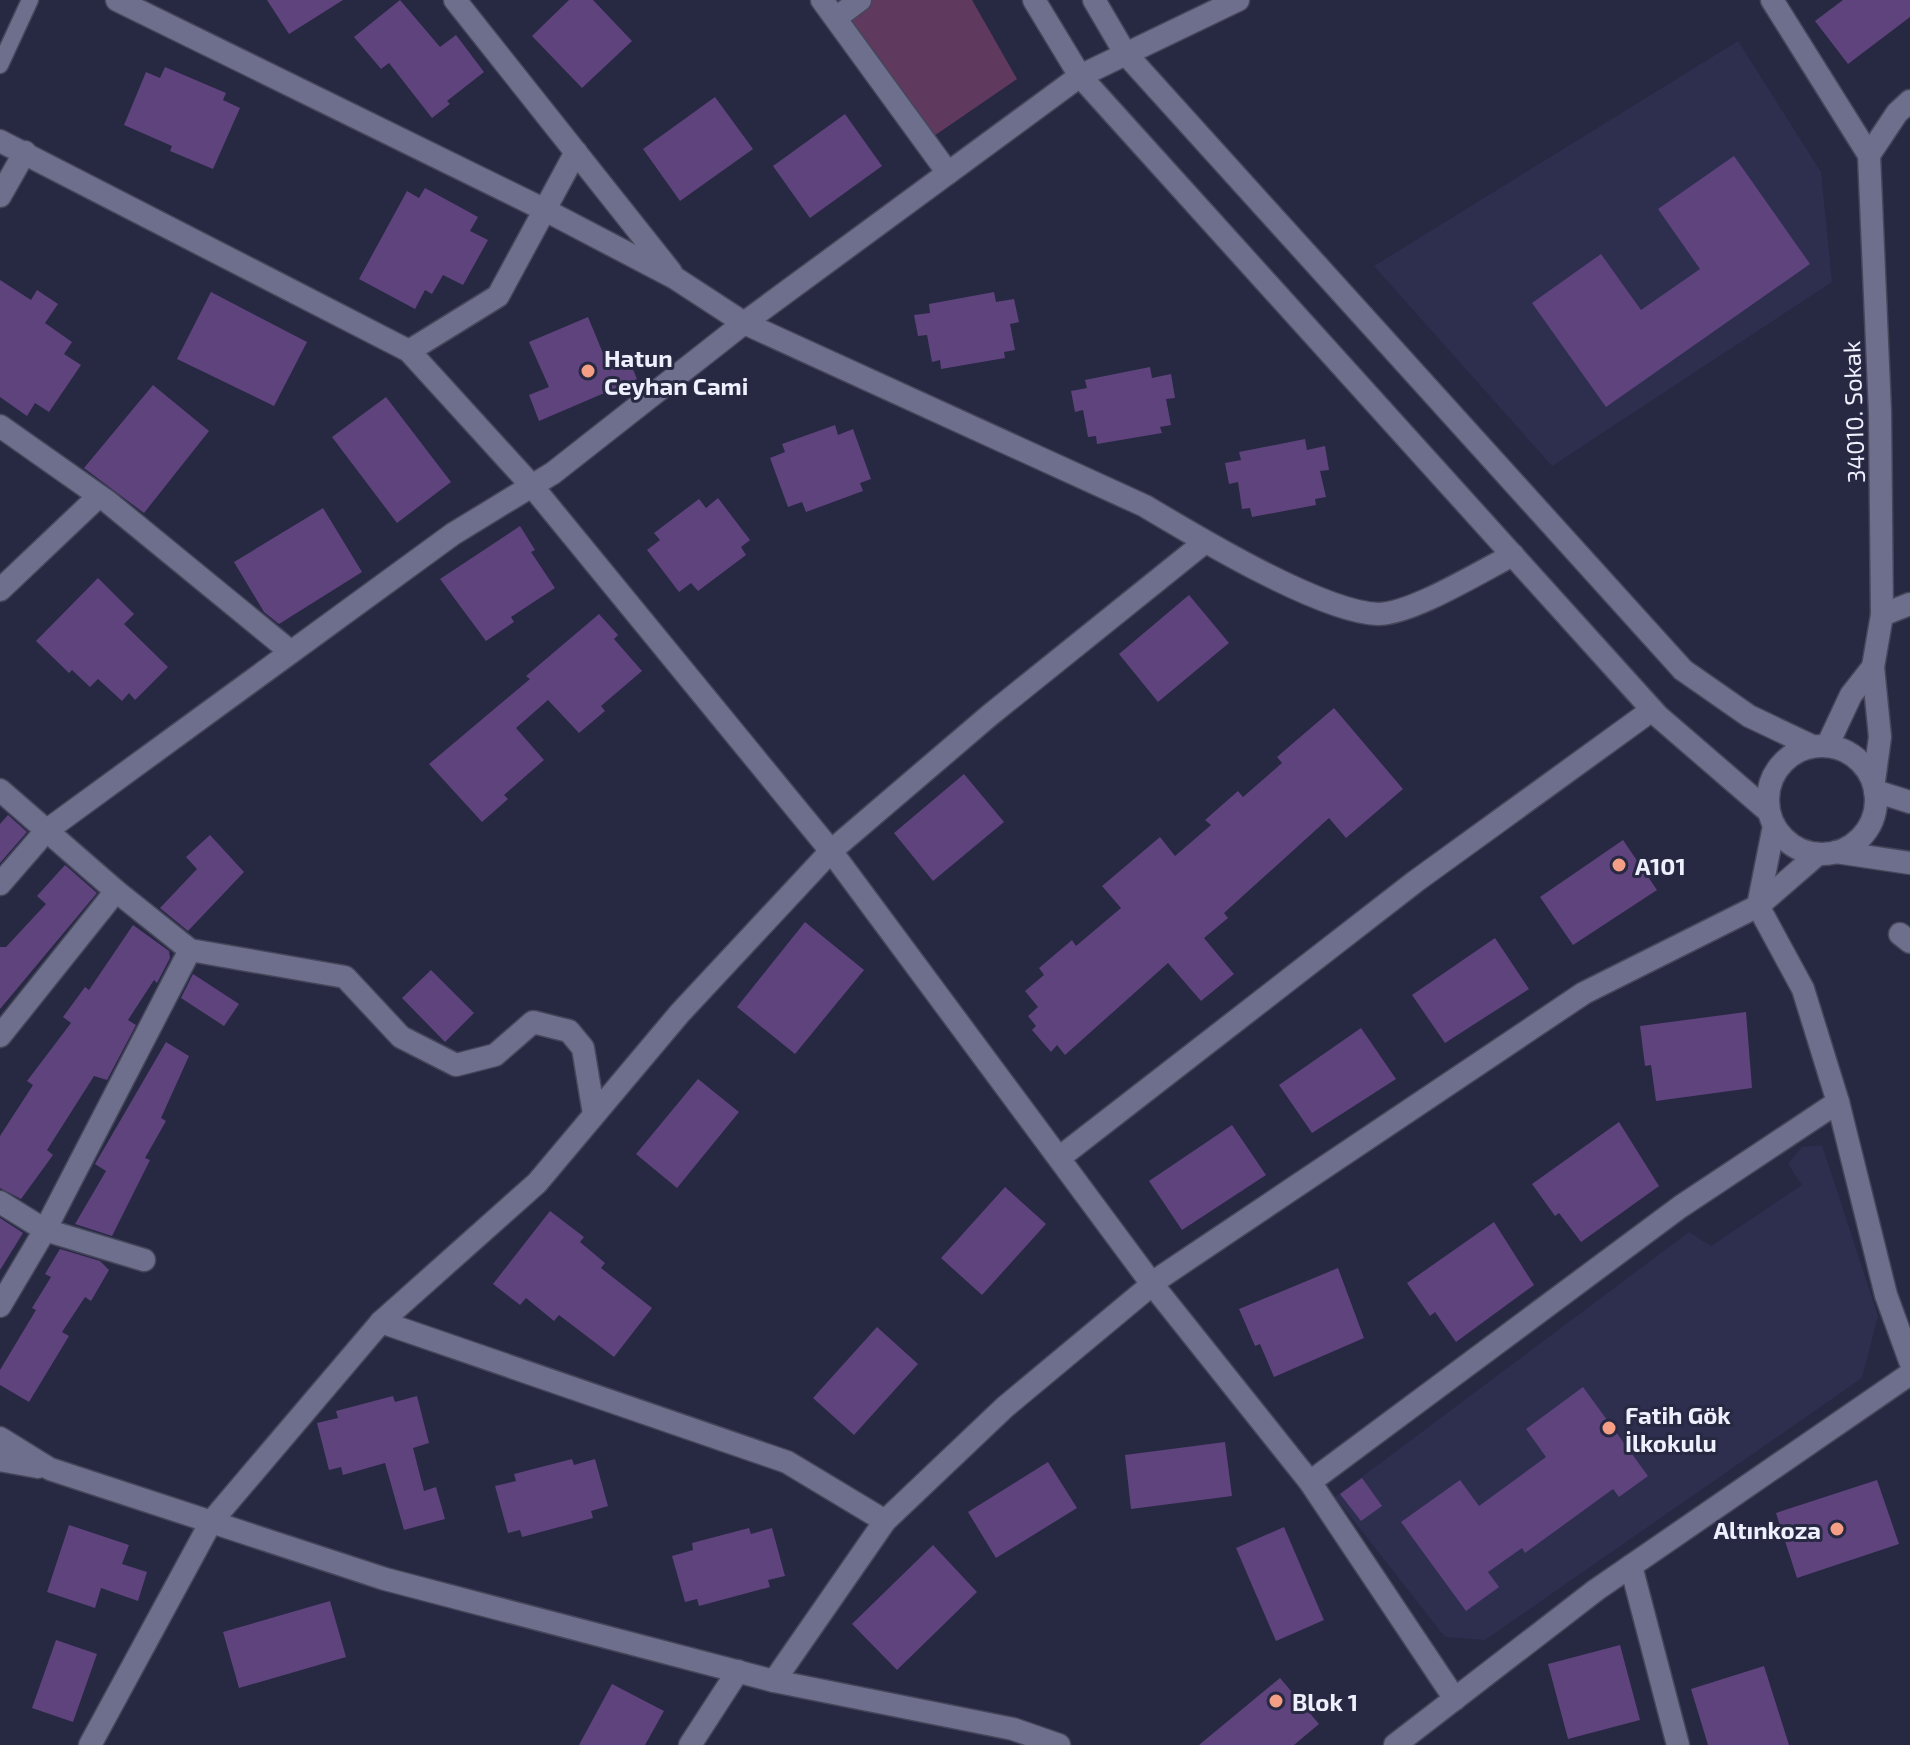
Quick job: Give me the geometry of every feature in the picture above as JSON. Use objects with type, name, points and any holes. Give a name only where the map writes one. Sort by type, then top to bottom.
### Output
[{"type":"street","points":[[117,0],[545,210],[675,278],[744,323],[1145,506],[1205,542],[1341,608],[1381,614],[1429,598],[1513,555]]},
{"type":"street","points":[[455,0],[675,278]]},
{"type":"street","points":[[822,0],[948,173]]},
{"type":"street","points":[[836,18],[860,0]]},
{"type":"street","points":[[1034,0],[1080,76],[1652,710],[1771,818],[1786,840],[1801,850],[1910,863]]},
{"type":"street","points":[[1094,0],[1131,50],[1683,670],[1749,716],[1820,746],[1856,757],[1874,786],[1910,802]]},
{"type":"street","points":[[0,884],[46,831],[453,534],[532,486],[744,323],[1080,76],[1238,0]]},
{"type":"street","points":[[1772,0],[1869,155],[1897,113],[1910,101]]},
{"type":"street","points":[[0,141],[409,351],[532,486],[831,851],[1152,1284],[1310,1482],[1455,1699]]},
{"type":"street","points":[[0,196],[25,152]]},
{"type":"street","points":[[409,351],[498,296],[576,152]]},
{"type":"street","name":"34010. Sokak","points":[[1869,155],[1880,412],[1882,615],[1873,667]]},
{"type":"street","points":[[0,426],[99,496],[291,652]]},
{"type":"street","points":[[0,590],[99,496]]},
{"type":"street","points":[[90,1745],[211,1522],[381,1322],[537,1183],[680,1013],[831,851],[990,715],[1205,542]]},
{"type":"street","points":[[1882,615],[1910,604]]},
{"type":"street","points":[[1873,667],[1851,695],[1820,746],[1796,752],[1777,770],[1768,793],[1771,818],[1758,906],[1803,989],[1838,1102],[1886,1295],[1910,1361]]},
{"type":"street","points":[[774,1681],[885,1521],[1005,1407],[1152,1284],[1584,993],[1758,906],[1827,853],[1852,845],[1874,817],[1880,737],[1873,667]]},
{"type":"street","points":[[1059,1158],[1416,881],[1652,710]]},
{"type":"street","points":[[0,790],[116,891],[190,950],[345,977],[401,1037],[456,1065],[495,1055],[533,1022],[569,1031],[583,1048],[594,1114]]},
{"type":"street","points":[[0,1036],[116,891]]},
{"type":"street","points":[[0,1306],[45,1230],[190,950]]},
{"type":"street","points":[[1310,1482],[1680,1207],[1838,1102]]},
{"type":"street","points":[[0,1202],[45,1230],[144,1260]]},
{"type":"street","points":[[381,1322],[787,1462],[885,1521]]},
{"type":"street","points":[[1395,1745],[1631,1566],[1910,1374]]},
{"type":"street","points":[[0,1438],[50,1469]]},
{"type":"street","points":[[0,1460],[50,1469],[385,1579],[774,1681],[1013,1729],[1059,1745]]},
{"type":"street","points":[[1631,1566],[1678,1745]]},
{"type":"street","points":[[690,1745],[738,1671]]},
{"type":"lane","points":[[0,65],[30,0]]},
{"type":"shaded area","points":[[870,0],[972,0],[1017,79],[934,136],[845,18]]},
{"type":"shaded area","points":[[1738,41],[1821,172],[1832,282],[1552,466],[1374,266]]},
{"type":"shaded area","name":"Fatih Gök İlkokulu","points":[[1822,1145],[1878,1316],[1862,1378],[1485,1640],[1445,1637],[1335,1497],[1689,1232],[1711,1246],[1802,1185],[1788,1164],[1802,1147]]},
{"type":"building","points":[[267,0],[343,0],[289,34]]},
{"type":"building","points":[[400,0],[440,47],[456,35],[484,72],[447,101],[450,104],[432,118],[389,63],[381,69],[354,37]]},
{"type":"building","points":[[569,0],[593,0],[632,41],[582,88],[532,36]]},
{"type":"building","points":[[1843,0],[1910,0],[1910,17],[1848,64],[1815,21]]},
{"type":"building","points":[[165,67],[226,93],[223,100],[240,108],[213,169],[170,151],[172,146],[124,125],[146,72],[160,78]]},
{"type":"building","points":[[715,97],[753,149],[680,201],[643,149]]},
{"type":"building","points":[[845,114],[882,166],[810,218],[773,166]]},
{"type":"building","points":[[1734,156],[1810,264],[1606,407],[1532,303],[1601,254],[1641,310],[1700,269],[1658,209]]},
{"type":"building","points":[[425,188],[478,217],[470,231],[488,240],[463,285],[443,275],[432,294],[425,290],[415,309],[359,279],[407,191],[419,198]]},
{"type":"building","points":[[0,280],[31,300],[37,290],[58,304],[45,323],[72,342],[64,354],[81,365],[49,412],[35,403],[27,416],[0,397]]},
{"type":"building","points":[[211,292],[307,342],[274,406],[177,359]]},
{"type":"building","points":[[994,292],[996,302],[1014,299],[1019,322],[1010,324],[1015,350],[1004,352],[1005,358],[941,369],[940,360],[932,362],[927,335],[918,336],[914,315],[930,313],[929,304]]},
{"type":"building","name":"Hatun Ceyhan Cami","points":[[588,317],[607,363],[627,355],[637,379],[539,421],[529,395],[549,387],[529,342]]},
{"type":"building","points":[[1150,367],[1152,378],[1171,374],[1175,398],[1166,399],[1171,425],[1160,427],[1162,433],[1097,444],[1096,436],[1088,437],[1083,410],[1075,412],[1071,391],[1087,388],[1085,380]]},
{"type":"building","points":[[153,385],[209,431],[144,513],[84,468]]},
{"type":"building","points":[[386,397],[451,482],[397,523],[332,437]]},
{"type":"building","points":[[835,425],[838,435],[853,429],[871,479],[860,483],[863,491],[806,512],[802,502],[788,507],[770,458],[785,452],[782,444]]},
{"type":"building","points":[[1305,439],[1307,450],[1325,446],[1329,470],[1320,471],[1326,497],[1315,499],[1316,505],[1252,517],[1250,508],[1242,509],[1238,482],[1229,484],[1225,463],[1241,460],[1239,452]]},
{"type":"building","points":[[718,498],[750,540],[741,547],[746,555],[698,591],[691,583],[679,592],[647,550],[660,540],[654,533],[699,499],[706,508]]},
{"type":"building","points":[[323,508],[362,572],[279,624],[264,612],[234,562]]},
{"type":"building","points":[[520,526],[535,550],[531,552],[555,588],[511,617],[514,622],[486,641],[440,579]]},
{"type":"building","points":[[98,578],[134,614],[124,624],[168,667],[135,700],[129,693],[122,701],[98,679],[90,687],[72,670],[69,673],[36,641]]},
{"type":"building","points":[[1189,595],[1229,643],[1158,702],[1119,654]]},
{"type":"building","points":[[599,614],[618,635],[614,639],[642,671],[601,706],[605,711],[579,733],[548,700],[516,728],[544,760],[504,795],[508,799],[482,822],[429,764],[530,679],[526,676]]},
{"type":"building","points":[[1334,708],[1403,789],[1346,838],[1329,818],[1224,913],[1228,918],[1204,938],[1234,974],[1201,1001],[1168,963],[1065,1055],[1057,1045],[1051,1052],[1032,1030],[1036,1026],[1028,1016],[1038,1007],[1025,991],[1044,975],[1039,968],[1072,940],[1076,946],[1121,908],[1102,886],[1160,837],[1175,856],[1211,825],[1205,820],[1238,791],[1243,797],[1282,763],[1277,757]]},
{"type":"building","points":[[964,774],[1004,822],[933,881],[894,833]]},
{"type":"building","points":[[8,815],[27,832],[0,863],[0,824]]},
{"type":"building","points":[[210,835],[244,872],[188,931],[160,908],[197,869],[186,857]]},
{"type":"building","points":[[1623,840],[1657,890],[1573,945],[1540,897]]},
{"type":"building","points":[[65,865],[97,893],[0,1009],[0,947],[6,947],[46,904],[37,896]]},
{"type":"building","points":[[805,922],[864,970],[795,1054],[737,1007]]},
{"type":"building","points":[[133,925],[169,951],[170,958],[157,983],[154,980],[128,1020],[136,1025],[107,1080],[94,1076],[47,1150],[53,1155],[21,1199],[0,1188],[0,1136],[33,1085],[27,1081],[71,1023],[63,1017],[85,987],[89,990]]},
{"type":"building","points":[[1495,938],[1529,989],[1445,1043],[1412,995]]},
{"type":"building","points":[[431,970],[474,1013],[445,1042],[402,998]]},
{"type":"building","points":[[193,974],[239,1004],[224,1026],[181,998]]},
{"type":"building","points":[[1746,1012],[1752,1088],[1656,1101],[1651,1065],[1645,1066],[1640,1026]]},
{"type":"building","points":[[1361,1028],[1396,1079],[1312,1133],[1279,1085]]},
{"type":"building","points":[[166,1042],[189,1056],[161,1118],[166,1121],[145,1158],[150,1160],[112,1236],[75,1224],[106,1171],[95,1164]]},
{"type":"building","points":[[698,1079],[739,1112],[677,1188],[636,1154]]},
{"type":"building","points":[[1619,1122],[1659,1186],[1581,1242],[1559,1213],[1555,1216],[1532,1184]]},
{"type":"building","points":[[1232,1125],[1266,1175],[1182,1230],[1149,1181]]},
{"type":"building","points":[[1005,1187],[1046,1224],[982,1295],[941,1258]]},
{"type":"building","points":[[550,1211],[584,1237],[580,1242],[605,1263],[601,1268],[652,1308],[614,1357],[559,1315],[554,1321],[526,1298],[520,1305],[493,1284]]},
{"type":"building","points":[[0,1218],[23,1233],[0,1270]]},
{"type":"building","points":[[1494,1222],[1534,1285],[1456,1342],[1435,1312],[1430,1316],[1407,1283]]},
{"type":"building","points":[[60,1249],[100,1261],[109,1270],[91,1301],[85,1297],[62,1332],[69,1336],[29,1402],[0,1385],[0,1370],[36,1310],[32,1308],[51,1277],[45,1274]]},
{"type":"building","points":[[1338,1268],[1364,1338],[1274,1377],[1260,1344],[1255,1346],[1239,1309]]},
{"type":"building","points":[[877,1327],[918,1364],[854,1435],[813,1398]]},
{"type":"building","points":[[1583,1387],[1648,1476],[1619,1497],[1613,1489],[1525,1553],[1522,1548],[1488,1572],[1499,1587],[1466,1611],[1401,1522],[1460,1480],[1479,1506],[1546,1457],[1526,1429]]},
{"type":"building","points":[[393,1396],[395,1402],[417,1396],[429,1443],[413,1448],[424,1491],[436,1487],[445,1519],[404,1530],[385,1463],[343,1475],[341,1467],[329,1470],[317,1423],[338,1418],[336,1411]]},
{"type":"building","points":[[1225,1442],[1232,1496],[1131,1509],[1125,1455]]},
{"type":"building","points":[[572,1459],[574,1465],[595,1459],[608,1506],[591,1511],[593,1518],[522,1537],[520,1530],[508,1533],[495,1486],[516,1481],[514,1474]]},
{"type":"building","points":[[1048,1462],[1077,1508],[996,1558],[968,1512]]},
{"type":"building","points":[[1362,1478],[1382,1506],[1361,1521],[1340,1494]]},
{"type":"building","name":"Altınkoza","points":[[1877,1480],[1899,1544],[1797,1578],[1776,1513]]},
{"type":"building","points":[[69,1525],[129,1545],[122,1564],[147,1572],[138,1601],[101,1588],[95,1608],[47,1592]]},
{"type":"building","points":[[1284,1527],[1324,1620],[1276,1641],[1236,1548]]},
{"type":"building","points":[[749,1528],[751,1534],[772,1528],[785,1576],[768,1580],[770,1587],[699,1606],[697,1599],[685,1602],[672,1556],[693,1550],[692,1543]]},
{"type":"building","points":[[933,1545],[977,1592],[897,1670],[852,1624]]},
{"type":"building","points":[[330,1601],[346,1657],[239,1688],[223,1632]]},
{"type":"building","points":[[56,1640],[97,1654],[73,1722],[32,1708]]},
{"type":"building","points":[[1620,1645],[1640,1720],[1568,1739],[1548,1664]]},
{"type":"building","points":[[1764,1666],[1789,1745],[1708,1745],[1691,1689]]},
{"type":"building","name":"Blok 1","points":[[1280,1678],[1319,1724],[1294,1745],[1199,1745]]},
{"type":"building","points":[[612,1684],[664,1711],[645,1745],[579,1745]]},
{"type":"place","name":"Hatun Ceyhan Cami","points":[[588,371]]},
{"type":"place","name":"A101","points":[[1619,865]]},
{"type":"place","name":"Fatih Gök İlkokulu","points":[[1609,1428]]},
{"type":"place","name":"Altınkoza","points":[[1837,1529]]},
{"type":"place","name":"Blok 1","points":[[1276,1701]]}]
